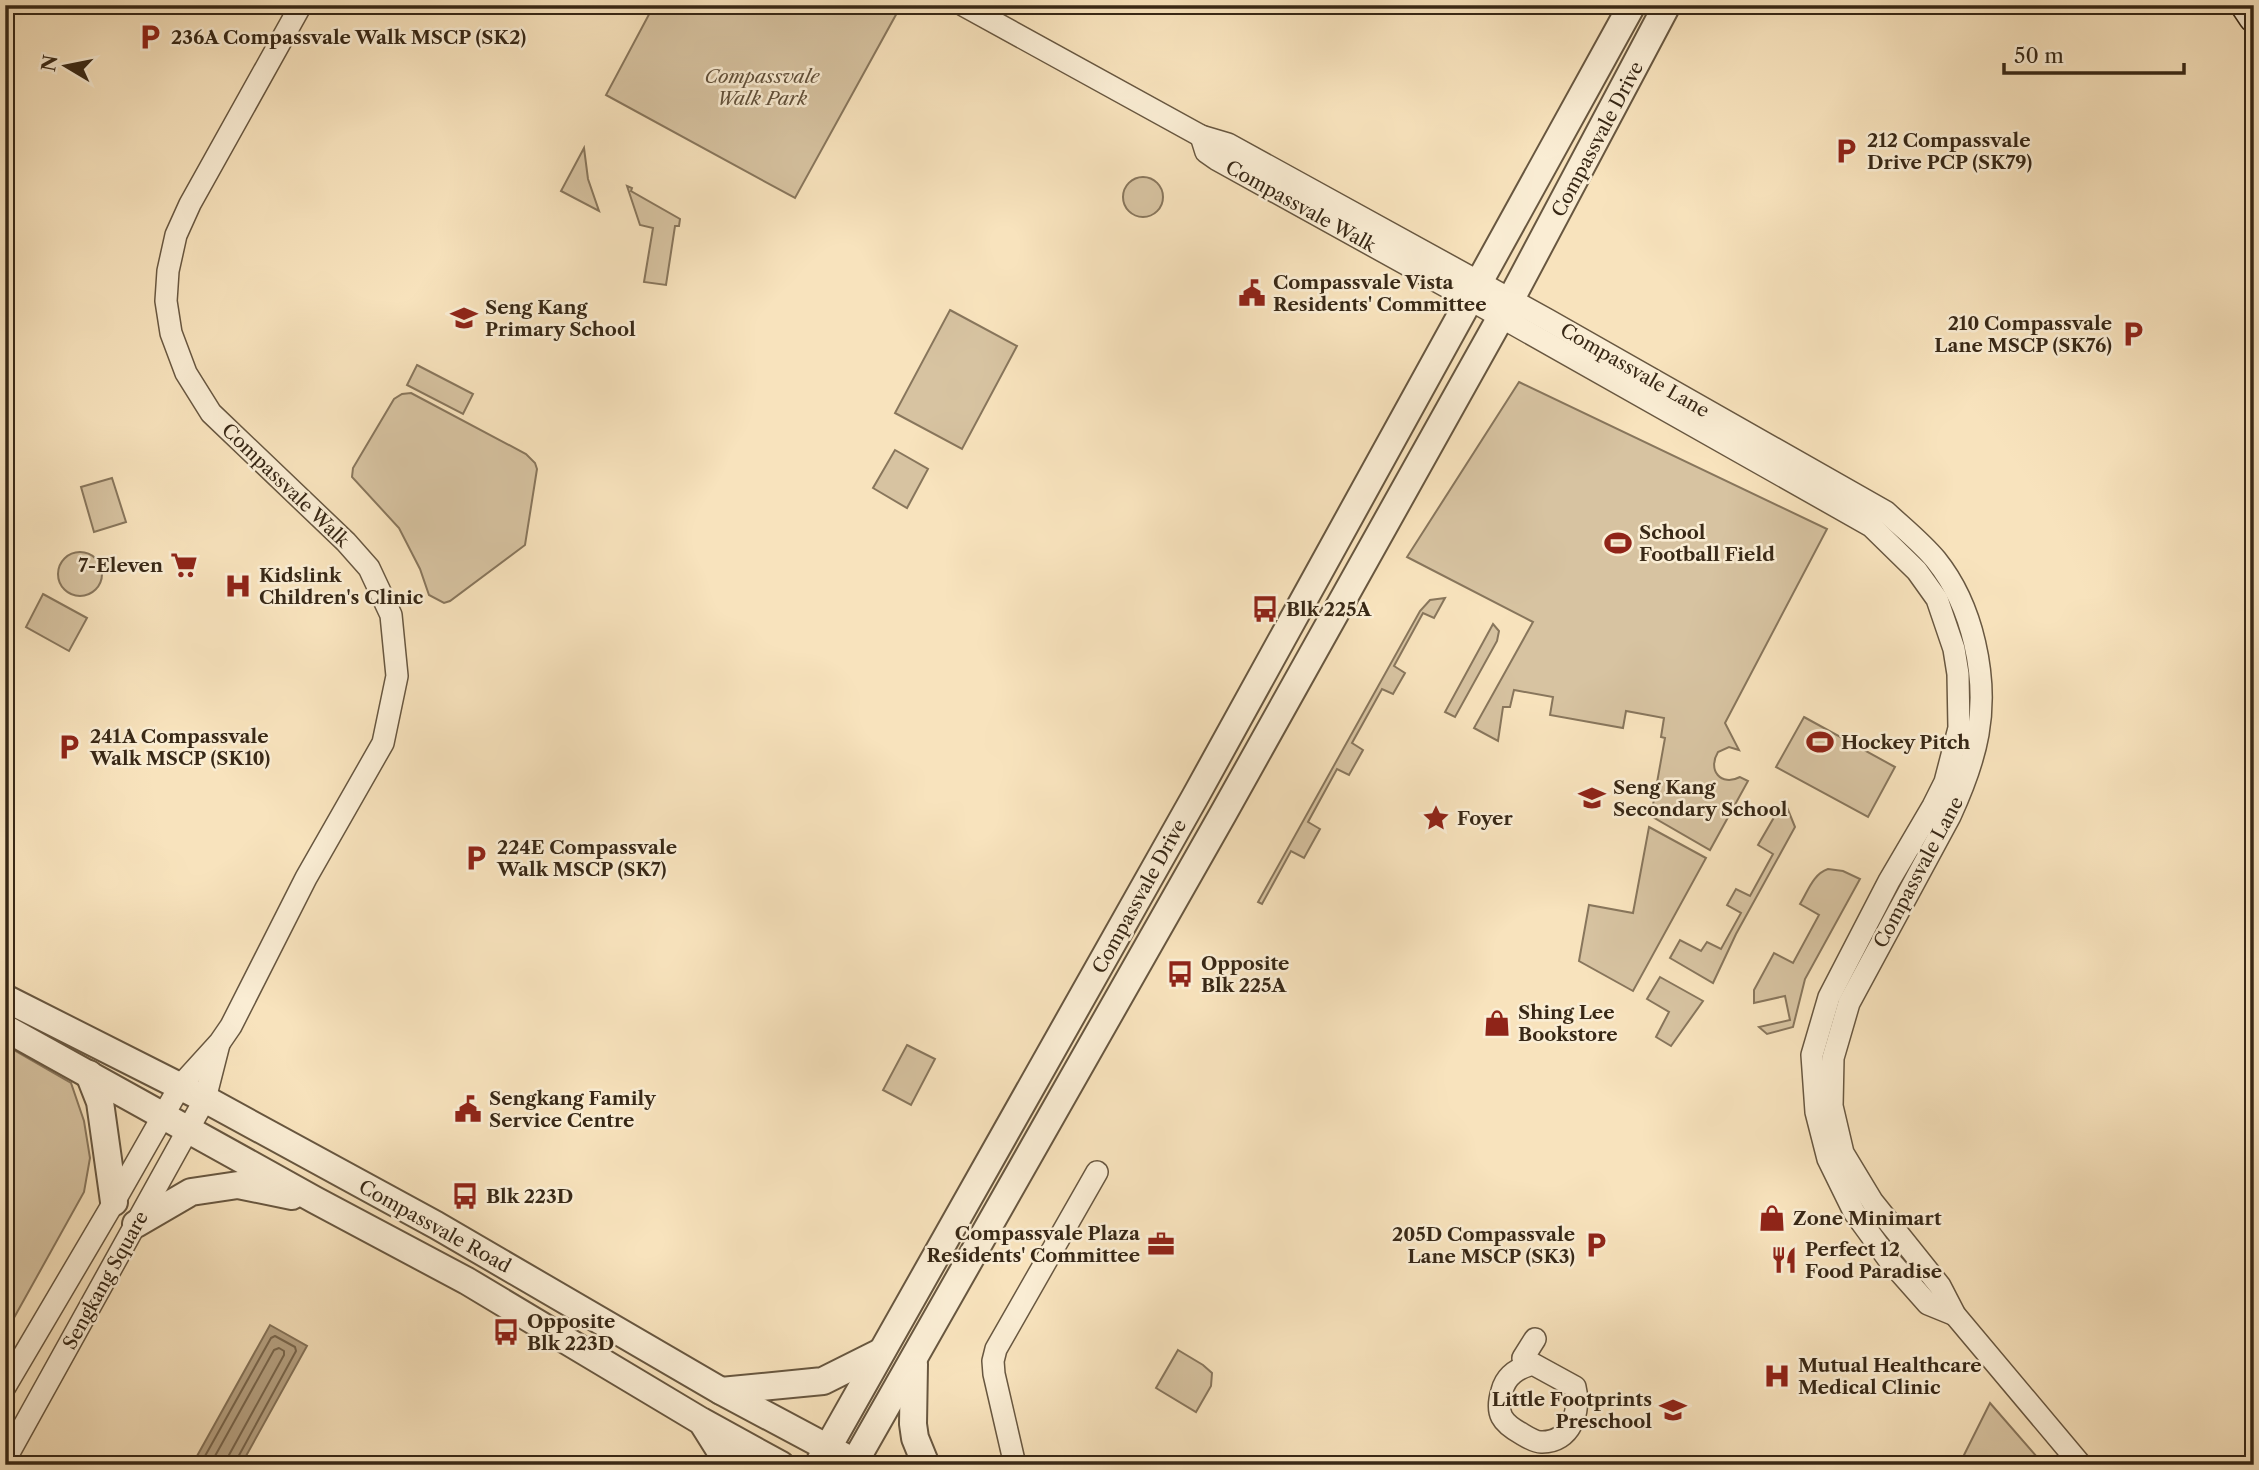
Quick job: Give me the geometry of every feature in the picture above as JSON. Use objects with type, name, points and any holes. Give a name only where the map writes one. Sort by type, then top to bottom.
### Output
[{"type":"main road","points":[[2246,5],[2254,17]]},
{"type":"street","name":"Compassvale Walk","points":[[180,1086],[231,1026],[306,878],[383,743],[397,676],[391,615],[369,568],[346,542],[211,413],[186,373],[171,333],[166,301],[168,271],[176,235],[185,214],[301,5]]},
{"type":"street","name":"Compassvale Walk","points":[[963,5],[1201,135],[1206,152],[1216,159],[1506,308]]},
{"type":"street","name":"Compassvale Drive","points":[[822,1456],[1195,797],[1633,5]]},
{"type":"street","name":"Compassvale Drive","points":[[856,1464],[1506,308],[1667,5]]},
{"type":"street","name":"Compassvale Lane","points":[[1506,308],[1871,526],[1910,563],[1937,599],[1954,649],[1958,674],[1959,728],[1953,755],[1945,782],[1933,806],[1889,881],[1829,997],[1812,1055],[1816,1112],[1828,1159],[1854,1212],[1889,1260],[1928,1304],[1955,1315],[2081,1465]]},
{"type":"street","name":"Compassvale Road","points":[[5,998],[180,1086],[436,1225],[721,1391],[822,1456],[856,1464]]},
{"type":"street","name":"Compassvale Road","points":[[5,1028],[467,1281],[701,1421],[781,1465]]},
{"type":"street","name":"Compassvale Walk","points":[[205,1100],[220,1042]]},
{"type":"street","points":[[89,1074],[100,1102],[114,1202]]},
{"type":"street","name":"Sengkang Square","points":[[5,1387],[14,1360],[114,1202],[180,1086]]},
{"type":"street","name":"Sengkang Square","points":[[5,1460],[205,1100]]},
{"type":"street","points":[[1015,1465],[994,1374],[996,1349],[1097,1172]]},
{"type":"street","points":[[136,1224],[191,1192],[238,1185],[315,1200]]},
{"type":"street","points":[[1522,1363],[1535,1339]]},
{"type":"street","points":[[721,1391],[824,1381],[881,1352]]},
{"type":"street","points":[[914,1359],[913,1424],[926,1465]]},
{"type":"street","points":[[701,1421],[729,1465]]},
{"type":"green space","name":"Compassvale Walk Park","points":[[654,5],[888,5],[898,11],[795,198],[606,95]]},
{"type":"green space","points":[[584,148],[588,179],[599,211],[561,191]]},
{"type":"green space","points":[[1143,177],[1151,178],[1157,183],[1162,189],[1162,205],[1157,211],[1151,216],[1143,217],[1135,216],[1129,211],[1124,205],[1123,197],[1124,189],[1129,183],[1135,178]]},
{"type":"green space","points":[[627,186],[632,188],[631,191],[680,219],[679,226],[675,226],[666,285],[644,282],[653,228],[640,225]]},
{"type":"green space","points":[[950,310],[1017,346],[962,449],[895,413]]},
{"type":"green space","points":[[417,365],[473,394],[463,414],[407,385]]},
{"type":"green space","name":"School Football Field","points":[[1519,382],[1827,529],[1725,723],[1739,750],[1729,747],[1718,752],[1715,770],[1727,780],[1740,777],[1748,781],[1710,850],[1651,816],[1665,738],[1661,737],[1664,718],[1626,711],[1623,728],[1550,715],[1553,697],[1514,690],[1510,707],[1503,707],[1498,741],[1474,728],[1533,622],[1407,557]]},
{"type":"green space","points":[[411,393],[526,454],[537,469],[525,545],[444,603],[429,595],[420,569],[399,528],[352,477],[353,468],[394,399]]},
{"type":"green space","points":[[895,450],[928,469],[907,508],[873,488]]},
{"type":"green space","points":[[112,478],[126,522],[94,532],[81,487]]},
{"type":"green space","points":[[80,552],[89,553],[96,558],[101,565],[101,583],[96,590],[89,595],[80,596],[71,595],[64,590],[59,583],[58,574],[59,565],[64,558],[71,553]]},
{"type":"green space","points":[[43,594],[87,618],[69,651],[26,627]]},
{"type":"green space","points":[[1445,598],[1434,618],[1423,613],[1394,666],[1405,673],[1393,694],[1382,689],[1352,743],[1363,750],[1349,775],[1337,769],[1308,822],[1320,829],[1304,858],[1291,851],[1262,904],[1258,902],[1420,611],[1430,600]]},
{"type":"green space","points":[[1493,624],[1499,631],[1497,641],[1455,717],[1445,712]]},
{"type":"green space","name":"Hockey Pitch","points":[[1804,717],[1895,767],[1868,817],[1776,767]]},
{"type":"green space","points":[[1784,800],[1795,827],[1736,934],[1713,983],[1670,958],[1680,940],[1701,951],[1707,942],[1721,949],[1741,913],[1727,905],[1736,889],[1750,896],[1773,854],[1758,845]]},
{"type":"green space","points":[[1649,827],[1706,858],[1633,991],[1579,961],[1589,905],[1633,913]]},
{"type":"green space","points":[[1828,869],[1843,871],[1860,879],[1805,979],[1793,1027],[1767,1034],[1759,1027],[1790,1020],[1785,996],[1754,1003],[1754,990],[1774,953],[1793,963],[1819,915],[1800,904],[1815,879]]},
{"type":"green space","points":[[1660,977],[1703,1001],[1671,1046],[1656,1037],[1669,1012],[1647,999]]},
{"type":"green space","points":[[5,1045],[71,1083],[84,1121],[90,1158],[84,1192],[5,1334]]},
{"type":"green space","points":[[907,1045],[935,1059],[911,1105],[883,1090]]},
{"type":"green space","points":[[1178,1350],[1212,1373],[1211,1386],[1196,1412],[1156,1388]]},
{"type":"green space","points":[[1990,1403],[2044,1465],[1959,1465]]},
{"type":"water","points":[[270,1325],[307,1346],[241,1465],[192,1465]]},
{"type":"place","name":"236A Compassvale Walk MSCP (SK2)","points":[[150,37]]},
{"type":"place","name":"212 Compassvale Drive PCP (SK79)","points":[[1846,151]]},
{"type":"place","name":"Compassvale Vista Residents' Committee","points":[[1252,293]]},
{"type":"place","name":"Seng Kang Primary School","points":[[464,318]]},
{"type":"place","name":"210 Compassvale Lane MSCP (SK76)","points":[[2133,334]]},
{"type":"place","name":"School Football Field","points":[[1618,543]]},
{"type":"place","name":"7-Eleven","points":[[184,565]]},
{"type":"place","name":"Kidslink Children's Clinic","points":[[238,586]]},
{"type":"place","name":"Blk 225A","points":[[1265,609]]},
{"type":"place","name":"Hockey Pitch","points":[[1820,742]]},
{"type":"place","name":"241A Compassvale Walk MSCP (SK10)","points":[[69,747]]},
{"type":"place","name":"Seng Kang Secondary School","points":[[1592,798]]},
{"type":"place","name":"Foyer","points":[[1436,818]]},
{"type":"place","name":"224E Compassvale Walk MSCP (SK7)","points":[[476,858]]},
{"type":"place","name":"Opposite Blk 225A","points":[[1180,974]]},
{"type":"place","name":"Shing Lee Bookstore","points":[[1497,1023]]},
{"type":"place","name":"Sengkang Family Service Centre","points":[[468,1109]]},
{"type":"place","name":"Blk 223D","points":[[465,1196]]},
{"type":"place","name":"Zone Minimart","points":[[1772,1218]]},
{"type":"place","name":"Compassvale Plaza Residents' Committee","points":[[1161,1244]]},
{"type":"place","name":"205D Compassvale Lane MSCP (SK3)","points":[[1596,1245]]},
{"type":"place","name":"Perfect 12 Food Paradise","points":[[1784,1260]]},
{"type":"place","name":"Opposite Blk 223D","points":[[506,1332]]},
{"type":"place","name":"Mutual Healthcare Medical Clinic","points":[[1777,1376]]},
{"type":"place","name":"Little Footprints Preschool","points":[[1673,1410]]}]
